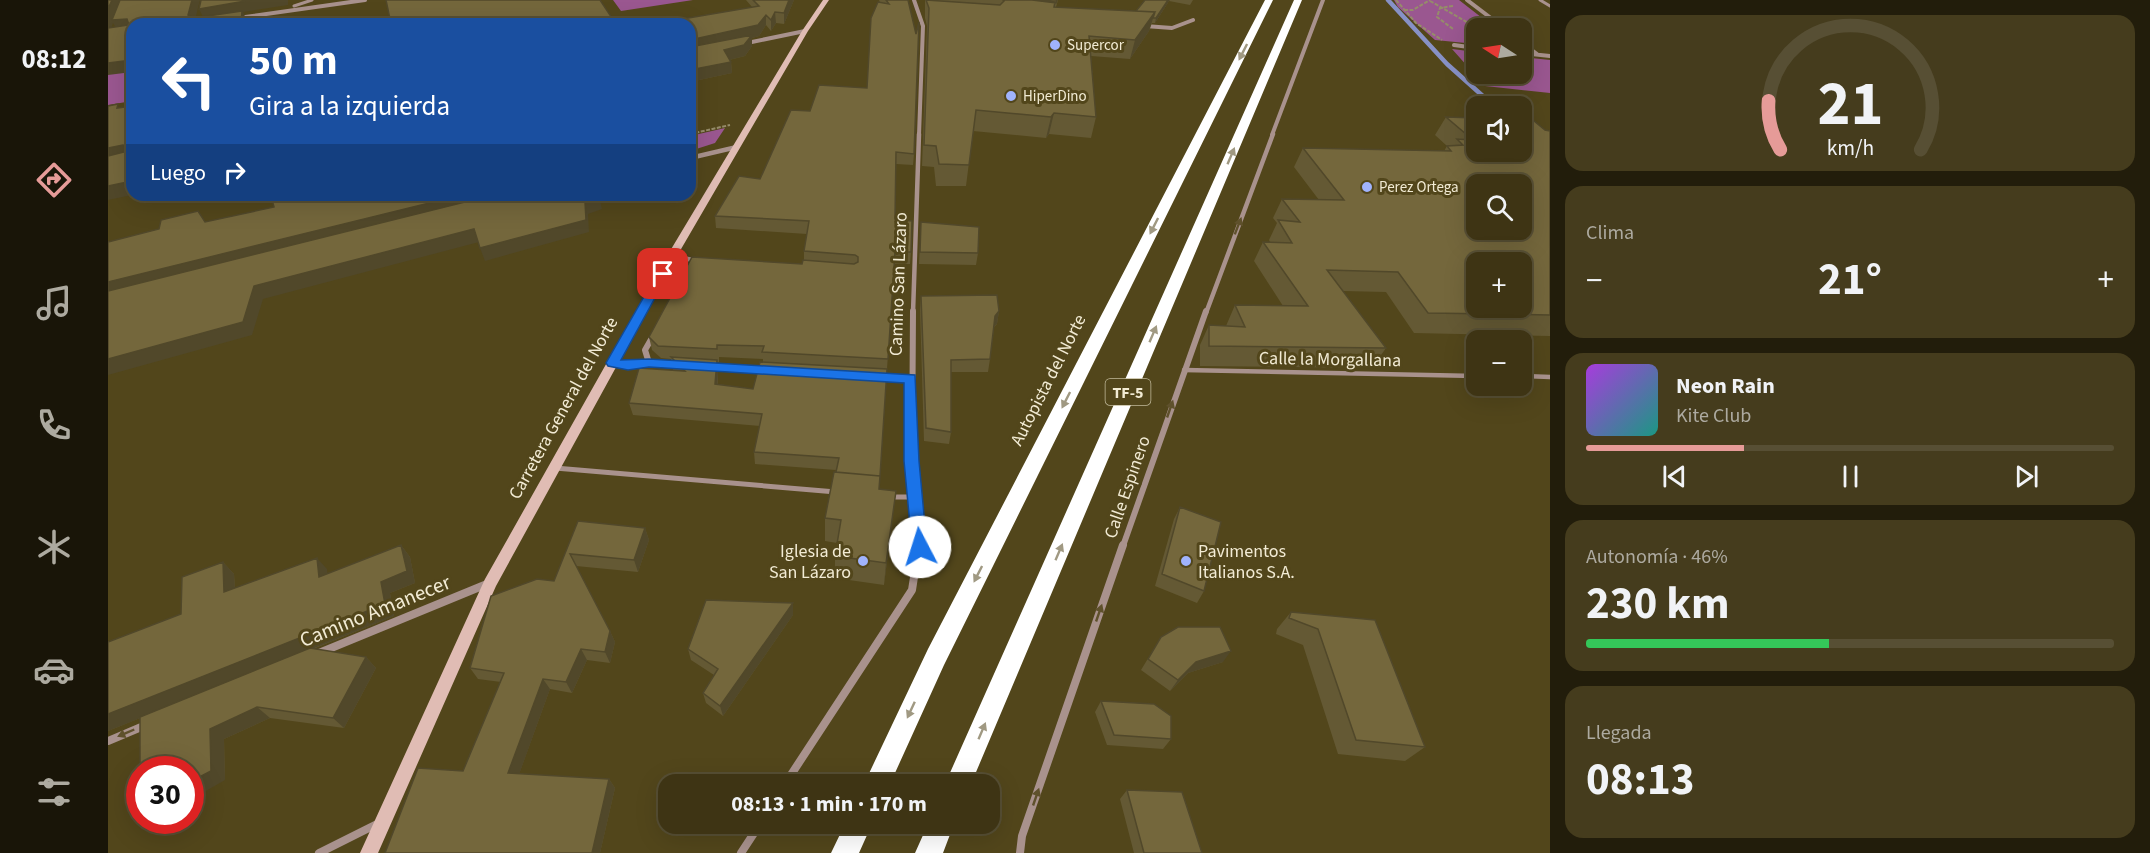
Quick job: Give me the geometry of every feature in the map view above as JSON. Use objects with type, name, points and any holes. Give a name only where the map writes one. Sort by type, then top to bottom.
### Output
[{"type":"highway","name":"Autopista del Norte","points":[[882,774],[936,657],[1269,0]]},
{"type":"highway","name":"TF-5","points":[[962,774],[1298,0]]},
{"type":"highway","points":[[845,853],[854,834]]},
{"type":"highway","points":[[929,853],[937,834]]},
{"type":"main road","name":"Carretera General del Norte","points":[[369,853],[490,583],[672,256],[805,31],[826,0]]},
{"type":"street","points":[[294,0],[294,8]]},
{"type":"street","points":[[294,8],[312,0]]},
{"type":"street","points":[[237,18],[294,8],[365,0]]},
{"type":"street","name":"Calle Espinero","points":[[1020,853],[1022,836],[1184,370],[1323,0]]},
{"type":"street","points":[[1467,0],[1491,18]]},
{"type":"street","points":[[1540,0],[1550,6]]},
{"type":"street","points":[[914,1],[924,3]]},
{"type":"street","name":"Camino San Lázaro","points":[[792,774],[912,590],[920,547],[912,461],[911,378],[923,26],[914,1]]},
{"type":"street","points":[[1144,26],[1172,28],[1193,20]]},
{"type":"street","points":[[736,45],[805,31]]},
{"type":"street","points":[[1454,45],[1466,47]]},
{"type":"street","points":[[1532,51],[1537,55]]},
{"type":"street","points":[[1532,54],[1550,56]]},
{"type":"street","points":[[696,157],[737,147]]},
{"type":"street","points":[[672,256],[693,262],[705,260]]},
{"type":"street","points":[[688,272],[693,262]]},
{"type":"street","points":[[649,363],[645,350],[656,331]]},
{"type":"street","points":[[613,363],[628,366],[649,363],[684,365]]},
{"type":"street","points":[[696,366],[768,370]]},
{"type":"street","points":[[875,376],[911,378]]},
{"type":"street","points":[[553,468],[847,493]]},
{"type":"street","points":[[883,496],[915,497]]},
{"type":"street","name":"Camino Amanecer","points":[[315,655],[490,583]]},
{"type":"street","points":[[108,741],[151,723]]},
{"type":"street","points":[[319,853],[385,820]]},
{"type":"street","points":[[741,853],[753,834]]},
{"type":"lane","points":[[919,14],[928,15]]},
{"type":"lane","name":"Calle la Morgallana","points":[[1184,370],[1466,375]]},
{"type":"lane","points":[[1532,376],[1550,377]]},
{"type":"path","points":[[1396,0],[1403,10],[1430,34],[1454,45]]},
{"type":"path","points":[[1403,10],[1413,10],[1430,0],[1466,22]]},
{"type":"path","points":[[1440,8],[1473,4]]},
{"type":"path","points":[[1440,8],[1437,17],[1458,32]]},
{"type":"path","points":[[696,133],[752,121]]},
{"type":"shaded area","points":[[613,0],[693,0],[621,11]]},
{"type":"shaded area","points":[[1394,0],[1459,0],[1482,18],[1466,18],[1466,43],[1435,40],[1398,7]]},
{"type":"shaded area","points":[[126,38],[126,102],[108,105],[108,41]]},
{"type":"shaded area","points":[[1452,49],[1466,51],[1466,65]]},
{"type":"shaded area","points":[[1532,58],[1550,60],[1550,93],[1483,84],[1532,84]]},
{"type":"shaded area","points":[[725,128],[715,143],[696,149],[696,135]]},
{"type":"building","points":[[120,0],[192,0],[188,15],[194,18],[112,20]]},
{"type":"building","points":[[201,0],[251,0],[199,9]]},
{"type":"building","points":[[386,0],[600,0],[612,18],[390,18]]},
{"type":"building","points":[[753,0],[789,0],[784,13],[775,12],[771,20],[766,15],[758,25],[696,39],[696,18],[688,18],[759,6]]},
{"type":"building","points":[[886,0],[908,0],[916,34],[919,22],[914,154],[896,152],[895,219],[912,221],[911,252],[895,252],[888,359],[762,352],[764,346],[717,345],[717,349],[658,346],[649,337],[692,257],[802,264],[803,260],[854,264],[858,262],[858,257],[855,255],[804,251],[809,221],[715,216],[739,176],[760,179],[791,110],[810,111],[819,85],[867,88],[871,18],[878,2],[889,4]]},
{"type":"building","points":[[926,0],[1000,5],[1003,0],[1032,0],[1055,2],[1054,7],[1155,12],[1135,40],[1089,36],[1096,117],[1054,113],[1051,117],[976,110],[969,165],[939,164],[936,146],[924,145],[929,8]]},
{"type":"building","points":[[1032,0],[1057,0],[1056,3]]},
{"type":"building","points":[[1145,0],[1168,0],[1156,18],[1153,18],[1155,12],[1136,11]]},
{"type":"building","points":[[242,11],[241,18],[194,18]]},
{"type":"building","points":[[126,25],[126,61],[108,63],[108,28]]},
{"type":"building","points":[[752,35],[744,45],[724,50],[731,62],[696,69],[696,46]]},
{"type":"building","points":[[118,104],[117,108],[126,107],[126,146],[108,148],[108,106]]},
{"type":"building","points":[[1446,117],[1466,118],[1466,134]]},
{"type":"building","points":[[1532,121],[1550,131],[1550,315],[1532,315],[1532,252],[1466,252],[1466,314],[1428,313],[1398,272],[1327,270],[1386,348],[1209,346],[1209,325],[1245,327],[1235,305],[1308,306],[1263,242],[1292,243],[1278,220],[1300,222],[1282,199],[1344,200],[1303,148],[1451,151],[1447,146],[1463,145],[1457,139],[1466,140],[1466,162],[1532,162]]},
{"type":"building","points":[[126,152],[126,182],[108,186],[108,156]]},
{"type":"building","points":[[272,201],[438,201],[108,282],[108,242],[159,229],[161,220],[198,211],[205,222],[274,207]]},
{"type":"building","points":[[469,201],[588,201],[585,202],[586,220],[480,248],[474,229],[254,286],[243,322],[108,359],[108,291]]},
{"type":"building","points":[[921,222],[979,227],[978,253],[920,252]]},
{"type":"building","points":[[997,295],[999,311],[995,316],[990,359],[951,360],[951,432],[926,428],[921,296]]},
{"type":"building","points":[[671,357],[717,360],[715,384],[753,389],[760,362],[887,369],[880,476],[836,472],[839,458],[754,452],[762,414],[629,403],[639,368],[685,371]]},
{"type":"building","points":[[834,472],[880,476],[879,489],[896,491],[886,563],[835,556],[841,520],[825,518]]},
{"type":"building","points":[[1180,507],[1221,522],[1204,591],[1162,574]]},
{"type":"building","points":[[578,521],[645,528],[634,560],[570,554],[610,631],[605,652],[581,649],[566,682],[543,679],[508,773],[609,779],[592,853],[385,853],[418,768],[463,771],[504,673],[470,668],[491,596],[537,579],[554,581]]},
{"type":"building","points":[[401,545],[407,571],[381,582],[385,604],[108,714],[108,642],[181,614],[182,577],[223,562],[224,592],[317,558],[319,577]]},
{"type":"building","points":[[706,600],[793,603],[720,706],[703,693],[718,669],[688,649]]},
{"type":"building","points":[[1291,612],[1375,620],[1425,747],[1356,740],[1318,629],[1289,618]]},
{"type":"building","points":[[1178,627],[1220,627],[1231,651],[1196,662],[1178,680],[1148,659],[1161,637]]},
{"type":"building","points":[[310,648],[366,657],[333,718],[257,707],[210,729],[211,771],[204,775],[204,756],[140,756],[140,717]]},
{"type":"building","points":[[1101,701],[1154,704],[1171,716],[1171,739],[1114,735]]},
{"type":"building","points":[[1127,790],[1182,792],[1202,853],[1144,853]]},
{"type":"waterway","points":[[1388,0],[1447,64],[1483,96]]},
{"type":"place","name":"Supercor","points":[[1055,45]]},
{"type":"place","name":"HiperDino","points":[[1011,96]]},
{"type":"place","name":"Perez Ortega","points":[[1367,187]]},
{"type":"place","name":"Iglesia de San Lázaro","points":[[863,561]]},
{"type":"place","name":"Pavimentos Italianos S.A.","points":[[1186,561]]},
{"type":"route","points":[[663,274],[613,363],[628,366],[649,363],[911,378],[912,461],[920,547]]}]
